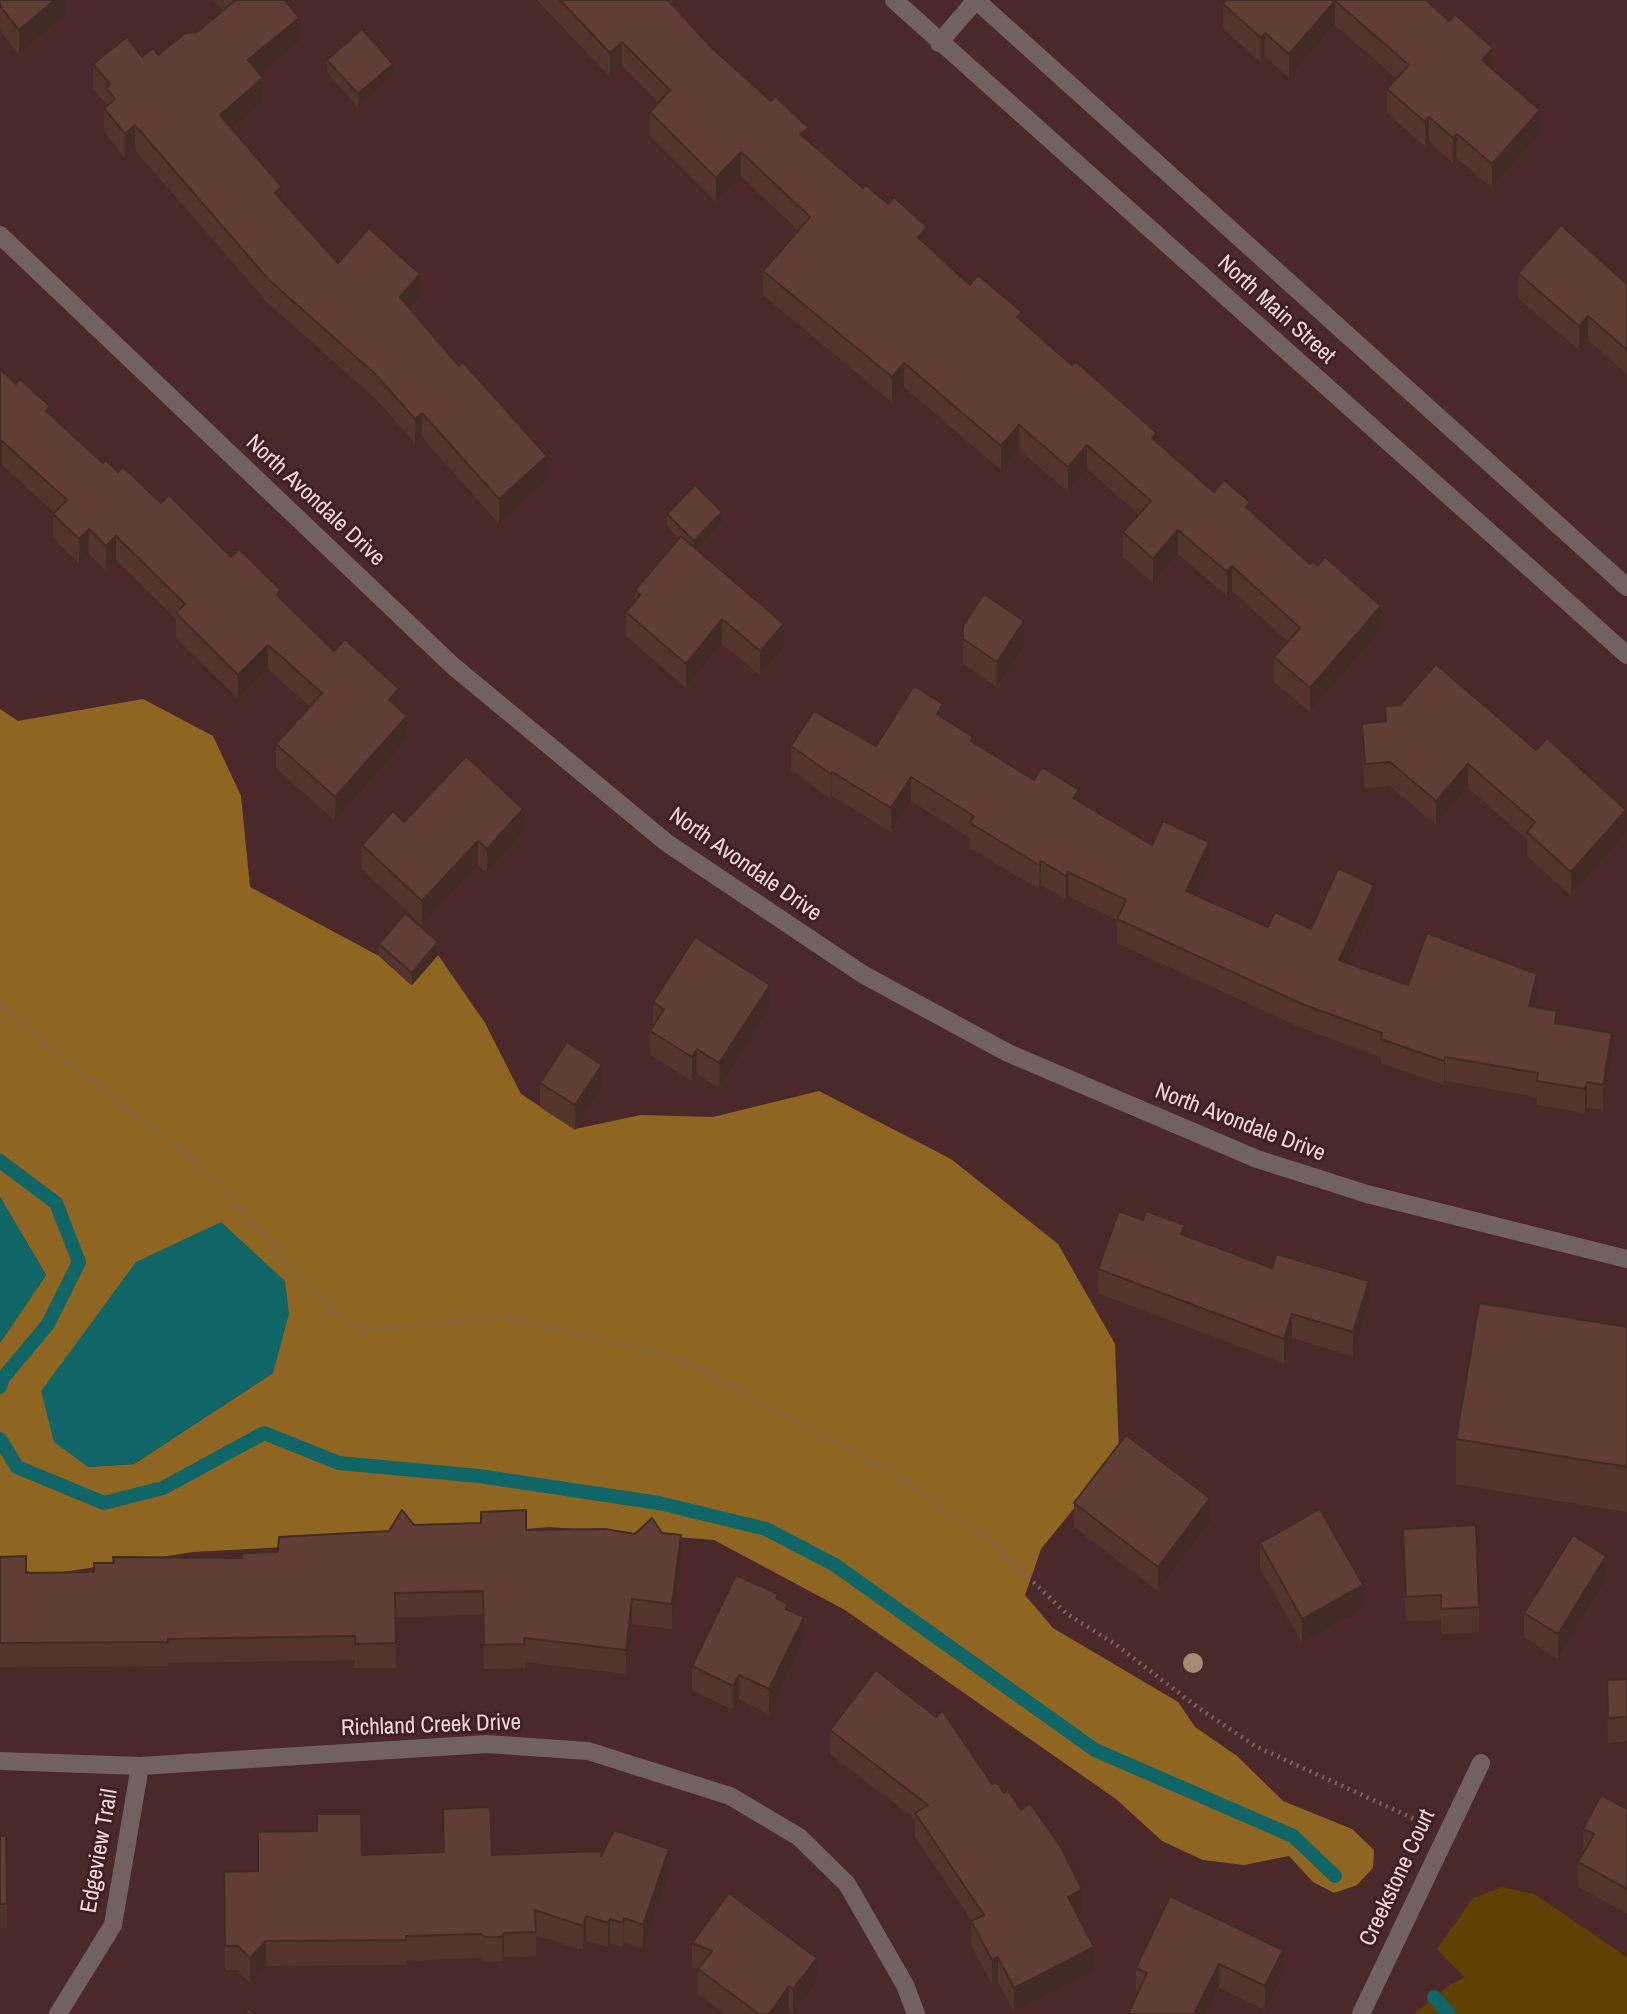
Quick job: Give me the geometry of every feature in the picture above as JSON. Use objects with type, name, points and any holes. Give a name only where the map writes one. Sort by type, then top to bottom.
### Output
[{"type":"street","name":"North Main Street","points":[[894,0],[939,43],[1627,654]]},
{"type":"street","name":"North Main Street","points":[[976,0],[1627,587]]},
{"type":"street","points":[[939,43],[976,0]]},
{"type":"street","name":"North Avondale Drive","points":[[0,235],[453,666],[667,843],[864,975],[1008,1053],[1257,1159],[1367,1194],[1627,1259]]},
{"type":"street","name":"Richland Creek Drive","points":[[0,1761],[140,1766],[487,1744],[588,1751],[730,1796],[799,1837],[847,1884],[905,1985],[916,2014]]},
{"type":"street","name":"Creekstone Court","points":[[1361,2014],[1445,1833],[1481,1763]]},
{"type":"street","name":"Edgeview Trail","points":[[58,2014],[113,1925],[140,1766]]},
{"type":"path","points":[[0,1004],[93,1083],[195,1160],[334,1312],[365,1330],[505,1317],[678,1359],[892,1473],[992,1543],[1067,1614],[1115,1644],[1200,1709],[1255,1746],[1445,1833]]},
{"type":"shaded area","points":[[143,699],[213,736],[241,796],[250,887],[379,956],[411,985],[438,955],[485,1023],[521,1094],[575,1129],[641,1115],[713,1117],[819,1091],[951,1159],[1058,1244],[1115,1344],[1119,1453],[1041,1549],[1025,1595],[1053,1628],[1178,1702],[1195,1727],[1237,1756],[1283,1801],[1352,1829],[1374,1850],[1373,1868],[1357,1885],[1334,1893],[1313,1882],[1289,1856],[1244,1865],[1203,1860],[1162,1841],[1116,1799],[845,1610],[714,1540],[549,1527],[376,1542],[193,1552],[44,1575],[0,1565],[0,1343],[46,1275],[0,1197],[0,709],[18,721]],"holes":[[[273,1373],[134,1464],[88,1467]]]},
{"type":"shaded area","points":[[1502,1887],[1534,1894],[1627,1957],[1627,2014],[1414,2014],[1451,1984],[1465,1978],[1437,1949],[1473,1898]]},
{"type":"water","points":[[0,1197],[46,1275],[0,1343]]},
{"type":"water","points":[[221,1222],[285,1281],[289,1314],[273,1373],[134,1464],[88,1467],[54,1442],[41,1391],[136,1262]]},
{"type":"building","points":[[0,0],[55,0],[19,30],[0,6]]},
{"type":"building","points":[[236,0],[285,0],[299,18],[248,60],[263,78],[220,115],[282,187],[275,193],[338,263],[369,228],[420,274],[400,297],[459,366],[463,362],[547,456],[499,499],[422,413],[415,419],[375,374],[268,279],[135,125],[125,134],[104,108],[115,99],[106,88],[110,84],[93,64],[127,37],[142,57],[153,48],[158,55],[185,33],[197,32]]},
{"type":"building","points":[[560,0],[668,0],[711,47],[771,101],[775,96],[809,128],[800,134],[863,188],[866,185],[888,204],[894,197],[927,227],[918,237],[970,285],[978,275],[1022,312],[1017,317],[1072,365],[1075,361],[1157,433],[1152,438],[1214,492],[1224,480],[1250,502],[1246,507],[1310,564],[1313,562],[1318,566],[1325,557],[1381,606],[1310,688],[1274,657],[1300,628],[1232,566],[1227,572],[1178,530],[1153,559],[1123,532],[1151,501],[1087,445],[1068,467],[1019,425],[1001,446],[904,363],[892,377],[763,271],[810,217],[741,152],[716,178],[650,112],[670,90],[622,42],[610,53]]},
{"type":"building","points":[[1226,0],[1426,0],[1449,21],[1455,14],[1493,48],[1482,60],[1540,110],[1492,164],[1457,134],[1453,138],[1429,117],[1425,122],[1387,89],[1409,65],[1335,1],[1289,54],[1265,33],[1261,38],[1223,4]]},
{"type":"building","points":[[362,29],[393,64],[358,94],[327,60]]},
{"type":"building","points":[[1561,225],[1627,284],[1627,350],[1588,316],[1579,326],[1518,273]]},
{"type":"building","points":[[0,369],[16,384],[20,379],[50,406],[46,411],[103,463],[106,460],[118,472],[123,467],[161,503],[169,495],[231,557],[239,549],[281,590],[277,595],[334,651],[345,639],[399,689],[389,700],[407,716],[335,797],[276,744],[322,693],[268,645],[238,675],[176,613],[185,604],[116,536],[106,546],[89,529],[79,539],[53,514],[67,500],[2,441],[0,444]]},
{"type":"building","points":[[695,485],[722,512],[694,541],[667,514]]},
{"type":"building","points":[[681,536],[784,624],[760,651],[722,619],[686,664],[626,612],[640,595],[635,590]]},
{"type":"building","points":[[984,594],[1024,621],[997,662],[963,639],[963,626]]},
{"type":"building","points":[[1436,664],[1536,750],[1547,738],[1626,810],[1571,872],[1527,832],[1535,822],[1468,764],[1436,801],[1390,762],[1365,764],[1362,724],[1386,721],[1385,706],[1400,705]]},
{"type":"building","points":[[914,686],[943,704],[937,714],[973,737],[971,741],[1034,780],[1042,767],[1079,790],[1073,798],[1152,845],[1163,821],[1209,842],[1186,891],[1268,927],[1275,912],[1311,929],[1338,868],[1374,885],[1339,960],[1408,985],[1427,933],[1537,974],[1529,1006],[1557,1011],[1555,1023],[1612,1033],[1603,1085],[1587,1082],[1585,1089],[1537,1081],[1538,1073],[1445,1057],[1444,1061],[1381,1039],[1382,1033],[1302,1004],[1117,919],[1126,900],[1068,872],[1066,876],[1041,861],[1039,865],[970,823],[974,816],[911,777],[891,808],[832,772],[831,774],[791,746],[814,711],[876,746]]},
{"type":"building","points":[[466,756],[523,809],[487,849],[478,841],[422,901],[362,845],[393,811],[404,822]]},
{"type":"building","points":[[405,913],[438,942],[412,973],[379,944]]},
{"type":"building","points":[[695,937],[770,985],[719,1063],[697,1049],[692,1057],[650,1031],[664,1009],[653,1002]]},
{"type":"building","points":[[567,1042],[602,1065],[575,1105],[540,1083]]},
{"type":"building","points":[[1119,1211],[1143,1220],[1146,1211],[1185,1225],[1181,1234],[1272,1268],[1276,1254],[1369,1281],[1353,1332],[1292,1314],[1284,1339],[1098,1269]]},
{"type":"building","points":[[1479,1303],[1627,1327],[1627,1467],[1456,1439]]},
{"type":"building","points":[[1126,1435],[1210,1498],[1158,1567],[1074,1503]]},
{"type":"building","points":[[1320,1509],[1363,1585],[1302,1619],[1260,1543]]},
{"type":"building","points":[[402,1510],[414,1525],[481,1523],[481,1512],[526,1510],[526,1530],[605,1529],[635,1534],[652,1518],[662,1533],[681,1535],[672,1604],[632,1599],[626,1650],[524,1638],[525,1644],[484,1645],[483,1591],[395,1593],[396,1643],[355,1644],[355,1636],[168,1639],[168,1642],[0,1643],[0,1557],[26,1556],[26,1573],[94,1572],[94,1563],[114,1563],[113,1557],[242,1558],[242,1553],[278,1552],[279,1537],[389,1531]]},
{"type":"building","points":[[1476,1525],[1479,1607],[1441,1609],[1441,1595],[1406,1597],[1403,1529]]},
{"type":"building","points":[[1573,1535],[1606,1556],[1558,1634],[1524,1613]]},
{"type":"building","points":[[736,1575],[778,1594],[776,1598],[788,1604],[786,1609],[804,1617],[769,1689],[739,1675],[733,1686],[692,1666]]},
{"type":"building","points":[[876,1670],[936,1717],[942,1710],[992,1784],[997,1782],[1004,1793],[1008,1790],[1021,1810],[1030,1803],[1061,1847],[1082,1889],[1068,1897],[1094,1947],[1014,1988],[998,1957],[992,1960],[971,1921],[984,1915],[915,1813],[928,1805],[830,1730]]},
{"type":"building","points":[[1627,1679],[1627,1717],[1608,1718],[1607,1680]]},
{"type":"building","points":[[1601,1795],[1627,1809],[1627,1889],[1578,1862],[1594,1834],[1583,1829]]},
{"type":"building","points":[[490,1807],[492,1855],[602,1851],[601,1856],[614,1830],[669,1849],[643,1925],[624,1918],[623,1923],[610,1919],[608,1923],[586,1916],[583,1926],[535,1910],[536,1932],[504,1933],[502,1937],[485,1937],[481,1934],[406,1936],[406,1940],[266,1941],[250,1958],[238,1946],[225,1946],[224,1872],[258,1871],[258,1832],[317,1831],[317,1814],[361,1814],[362,1855],[444,1852],[443,1809]]},
{"type":"building","points":[[0,1836],[6,1836],[7,1903],[0,1904]]},
{"type":"building","points":[[729,1893],[817,1958],[793,1989],[789,1986],[769,2014],[759,2014],[698,1969],[712,1951],[692,1943]]},
{"type":"building","points":[[1170,1896],[1283,1950],[1265,1986],[1219,1964],[1194,2014],[1128,2014],[1147,1973],[1136,1968]]},
{"type":"waterway","points":[[0,1161],[56,1203],[79,1262],[48,1324],[3,1378],[0,1387]]},
{"type":"waterway","points":[[0,1439],[17,1467],[104,1503],[163,1488],[264,1433],[339,1463],[479,1476],[659,1503],[766,1529],[835,1565],[1095,1750],[1293,1836],[1335,1876]]},
{"type":"waterway","points":[[1434,1997],[1449,2014]]}]
